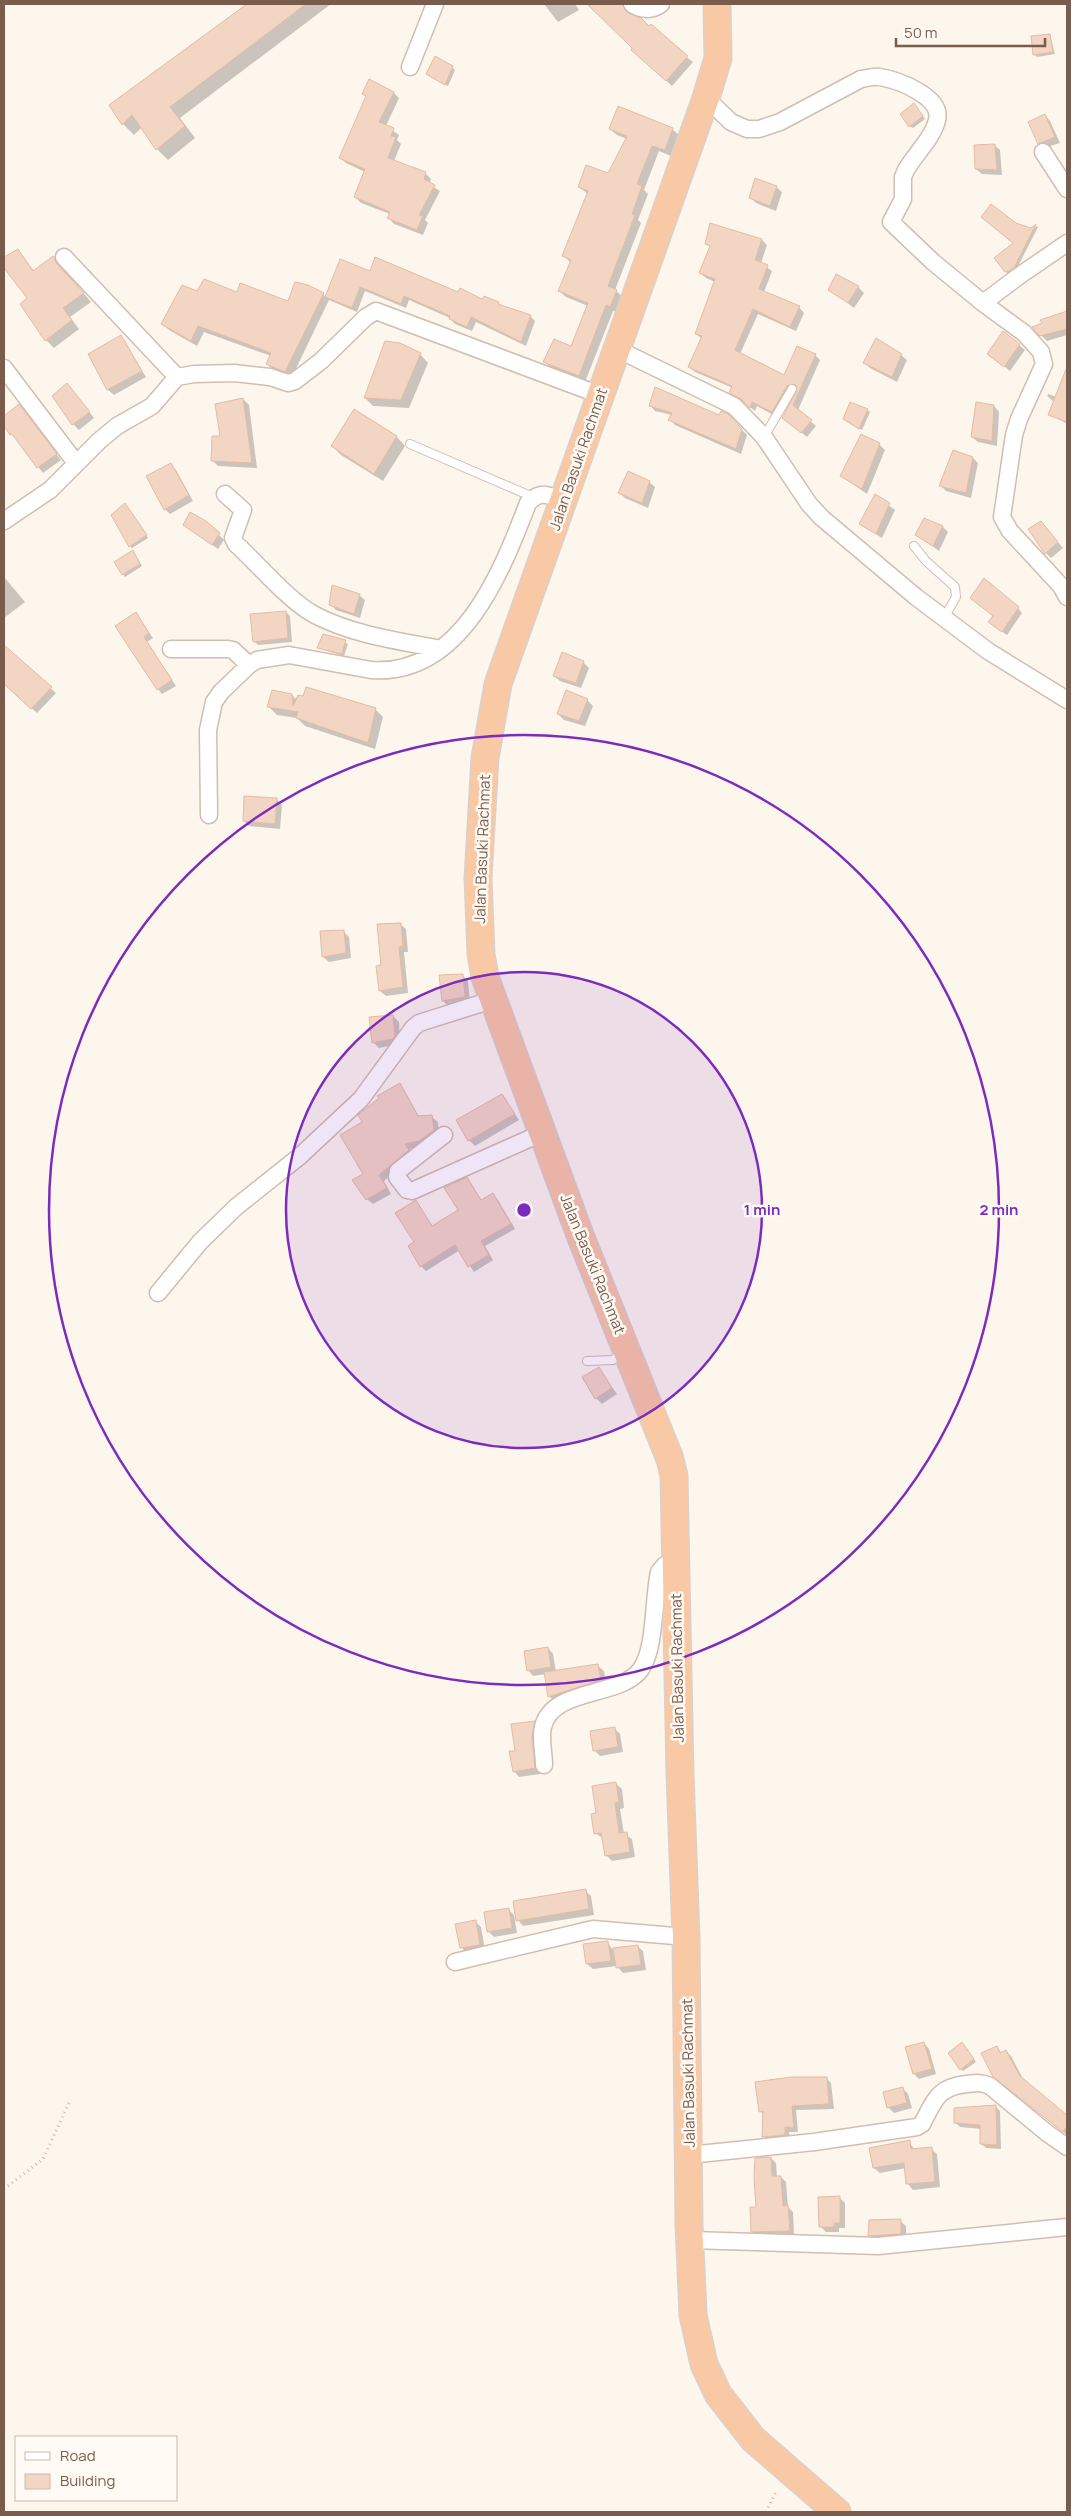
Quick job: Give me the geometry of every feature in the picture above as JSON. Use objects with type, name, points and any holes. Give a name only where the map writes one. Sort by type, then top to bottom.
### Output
[{"type":"highway","name":"Jalan Basuki Rachmat","points":[[717,4],[718,58],[706,98],[498,684],[490,720],[483,786],[478,898],[481,954],[492,1000],[672,1467],[676,1493],[680,1774],[686,1937],[690,2240],[692,2315],[698,2343],[718,2394],[753,2439],[837,2512]]},
{"type":"street","points":[[410,67],[435,4]]},
{"type":"street","points":[[632,4],[642,9],[650,9],[661,4]]},
{"type":"street","points":[[706,98],[739,127],[754,130],[780,122],[861,79],[870,77],[894,81],[932,100],[937,109],[938,118],[935,127],[906,170],[903,177],[903,199],[892,222],[933,262],[983,304],[1024,333],[1037,346],[1044,358],[1041,374],[1019,419],[1014,435],[1002,517],[1010,531],[1061,586],[1067,597]]},
{"type":"street","points":[[1043,152],[1067,189]]},
{"type":"street","points":[[983,304],[1067,243]]},
{"type":"street","points":[[64,257],[177,378]]},
{"type":"street","points":[[4,521],[50,490],[76,463],[117,426],[152,406],[177,378],[194,374],[234,373],[270,377],[288,383],[294,381],[321,361],[366,317],[380,312],[600,395]]},
{"type":"street","points":[[617,349],[724,400],[745,416],[764,437],[808,504],[822,518],[944,618],[988,651],[1067,700]]},
{"type":"street","points":[[4,368],[76,463]]},
{"type":"street","points":[[224,494],[243,510],[233,538],[236,544],[297,602],[315,615],[338,625],[440,649]]},
{"type":"street","points":[[210,815],[208,730],[214,702],[221,692],[249,665],[264,658],[289,655],[345,667],[384,672],[414,665],[440,649],[476,612],[505,561],[528,503],[533,497],[546,494],[563,501]]},
{"type":"street","points":[[171,649],[228,649],[241,656],[249,665]]},
{"type":"street","points":[[158,1293],[200,1242],[236,1207],[300,1156],[361,1098],[413,1028],[419,1023],[492,1000]]},
{"type":"street","points":[[444,1135],[398,1171],[397,1177],[406,1190],[412,1191],[542,1133]]},
{"type":"street","points":[[544,1765],[543,1727],[553,1710],[563,1702],[629,1680],[641,1670],[645,1663],[651,1636],[659,1572],[666,1564],[676,1559]]},
{"type":"street","points":[[455,1962],[593,1929],[686,1937]]},
{"type":"street","points":[[689,2155],[814,2142],[917,2127],[922,2124],[943,2090],[954,2086],[979,2082],[990,2086],[1067,2147]]},
{"type":"street","points":[[690,2240],[878,2246],[1067,2227]]},
{"type":"lane","points":[[764,437],[792,389]]},
{"type":"lane","points":[[410,444],[533,497]]},
{"type":"lane","points":[[914,546],[926,561],[955,588],[956,597],[944,618]]},
{"type":"lane","points":[[587,1361],[612,1360],[626,1348]]},
{"type":"path","points":[[4,2188],[43,2159],[69,2103]]},
{"type":"building","points":[[247,4],[306,4],[170,107],[185,126],[156,150],[132,115],[122,125],[109,105]]},
{"type":"building","points":[[587,4],[622,4],[627,12],[641,18],[649,26],[651,24],[688,56],[666,81],[631,50],[632,48]]},
{"type":"building","points":[[1050,34],[1053,52],[1033,55],[1031,36]]},
{"type":"building","points":[[435,56],[453,66],[445,85],[426,74]]},
{"type":"building","points":[[369,79],[394,92],[379,122],[394,128],[391,136],[396,137],[388,158],[426,172],[424,179],[435,185],[419,215],[423,216],[417,230],[387,218],[390,212],[354,197],[365,169],[339,158],[366,96],[362,94]]},
{"type":"building","points":[[914,103],[923,116],[909,127],[900,114]]},
{"type":"building","points":[[618,106],[673,128],[665,150],[652,146],[637,184],[642,186],[632,214],[635,215],[608,286],[617,290],[610,307],[606,305],[579,376],[543,362],[554,339],[571,346],[588,303],[558,291],[571,260],[562,256],[588,191],[578,187],[586,165],[608,173],[627,136],[609,129]]},
{"type":"building","points":[[1045,114],[1055,137],[1038,144],[1028,122]]},
{"type":"building","points":[[995,144],[997,170],[975,169],[974,145]]},
{"type":"building","points":[[755,178],[777,186],[770,206],[749,198]]},
{"type":"building","points":[[991,204],[1016,223],[1031,228],[1036,224],[1014,268],[1005,272],[994,258],[1013,243],[981,217]]},
{"type":"building","points":[[710,223],[762,239],[755,260],[768,265],[759,289],[800,306],[790,327],[753,309],[735,350],[784,375],[797,346],[816,354],[793,405],[812,420],[801,433],[782,418],[797,391],[795,384],[787,386],[772,412],[752,402],[750,408],[741,399],[729,393],[732,386],[688,367],[702,336],[695,334],[715,279],[699,273],[710,246],[705,244]]},
{"type":"building","points":[[18,249],[33,271],[53,256],[57,264],[84,293],[63,308],[72,320],[45,341],[20,304],[27,298],[4,268],[4,257]]},
{"type":"building","points":[[375,257],[458,292],[460,288],[482,299],[484,296],[499,302],[498,304],[531,315],[521,342],[471,317],[467,327],[449,319],[450,316],[404,296],[401,304],[360,287],[352,308],[325,297],[340,259],[370,271]]},
{"type":"building","points":[[836,274],[859,286],[848,303],[828,290]]},
{"type":"building","points":[[204,279],[237,292],[240,283],[288,301],[295,282],[308,285],[324,293],[285,372],[266,364],[271,353],[198,326],[191,341],[161,324],[182,285],[197,291]]},
{"type":"building","points":[[1067,311],[1067,329],[1040,336],[1032,327],[1042,323],[1040,320]]},
{"type":"building","points":[[1003,331],[1020,344],[1004,367],[987,354]]},
{"type":"building","points":[[121,335],[142,371],[107,390],[88,354]]},
{"type":"building","points":[[876,338],[902,354],[892,377],[863,363]]},
{"type":"building","points":[[385,341],[400,343],[421,353],[401,400],[364,398]]},
{"type":"building","points":[[1067,369],[1067,422],[1048,415]]},
{"type":"building","points":[[67,383],[90,412],[72,425],[52,396]]},
{"type":"building","points":[[655,387],[719,415],[721,411],[728,414],[742,429],[736,449],[668,420],[672,413],[649,406]]},
{"type":"building","points":[[243,398],[252,463],[211,461],[212,436],[220,436],[215,404]]},
{"type":"building","points":[[850,402],[868,409],[859,429],[843,419]]},
{"type":"building","points":[[976,402],[994,405],[992,441],[971,437]]},
{"type":"building","points":[[19,404],[57,454],[37,468],[4,426],[4,416]]},
{"type":"building","points":[[354,409],[397,436],[374,474],[331,446]]},
{"type":"building","points":[[861,434],[880,443],[862,489],[840,476]]},
{"type":"building","points":[[953,450],[973,457],[966,493],[939,486]]},
{"type":"building","points":[[171,463],[189,495],[164,510],[146,476]]},
{"type":"building","points":[[628,471],[650,481],[642,503],[618,493]]},
{"type":"building","points":[[875,494],[890,503],[876,534],[859,524]]},
{"type":"building","points":[[125,503],[147,535],[129,547],[111,515]]},
{"type":"building","points":[[190,512],[206,521],[220,533],[212,545],[183,525]]},
{"type":"building","points":[[924,518],[943,526],[933,546],[915,535]]},
{"type":"building","points":[[1041,521],[1058,542],[1045,554],[1028,529]]},
{"type":"building","points":[[133,550],[140,564],[122,575],[114,562]]},
{"type":"building","points":[[984,578],[1019,607],[1002,632],[988,622],[993,616],[970,598]]},
{"type":"building","points":[[332,585],[360,594],[354,614],[329,605]]},
{"type":"building","points":[[286,611],[288,638],[253,642],[250,614]]},
{"type":"building","points":[[136,612],[149,633],[144,637],[172,680],[157,690],[115,626]]},
{"type":"building","points":[[323,634],[346,640],[342,654],[317,648]]},
{"type":"building","points":[[4,645],[52,687],[31,709],[4,684]]},
{"type":"building","points":[[562,652],[584,661],[576,683],[553,676]]},
{"type":"building","points":[[306,687],[376,708],[368,743],[296,718],[298,712],[267,707],[272,690],[292,694],[293,706],[298,695],[303,696]]},
{"type":"building","points":[[566,690],[588,699],[579,721],[557,714]]},
{"type":"building","points":[[244,796],[277,798],[275,824],[243,821]]},
{"type":"building","points":[[401,923],[403,946],[399,947],[403,987],[379,991],[376,966],[381,965],[377,924]]},
{"type":"building","points":[[344,930],[346,953],[322,957],[320,931]]},
{"type":"building","points":[[463,974],[465,997],[442,1001],[439,975]]},
{"type":"building","points":[[393,1015],[395,1035],[393,1039],[372,1043],[369,1017]]},
{"type":"building","points":[[400,1083],[418,1116],[432,1115],[434,1130],[419,1141],[405,1144],[409,1150],[379,1175],[387,1188],[366,1200],[352,1180],[363,1174],[340,1135],[362,1122],[358,1115],[379,1098],[377,1096]]},
{"type":"building","points":[[502,1094],[515,1114],[468,1141],[456,1120]]},
{"type":"building","points":[[467,1177],[481,1200],[493,1193],[511,1224],[481,1241],[489,1255],[468,1267],[455,1245],[420,1267],[408,1246],[414,1242],[395,1213],[416,1200],[432,1226],[458,1210],[444,1188]]},
{"type":"building","points":[[599,1367],[612,1388],[595,1399],[582,1377]]},
{"type":"building","points":[[548,1647],[551,1667],[527,1671],[524,1651]]},
{"type":"building","points":[[598,1664],[601,1680],[548,1697],[544,1672]]},
{"type":"building","points":[[535,1721],[532,1736],[535,1768],[513,1772],[509,1751],[515,1751],[511,1724]]},
{"type":"building","points":[[615,1727],[618,1747],[593,1751],[590,1731]]},
{"type":"building","points":[[616,1782],[619,1802],[615,1803],[619,1833],[627,1832],[630,1852],[605,1856],[601,1833],[594,1834],[591,1814],[596,1813],[592,1786]]},
{"type":"building","points":[[586,1889],[589,1909],[516,1921],[513,1901]]},
{"type":"building","points":[[509,1908],[512,1928],[487,1932],[484,1912]]},
{"type":"building","points":[[476,1920],[480,1945],[460,1948],[455,1924]]},
{"type":"building","points":[[608,1941],[611,1961],[586,1964],[583,1944]]},
{"type":"building","points":[[638,1945],[641,1965],[616,1968],[613,1948]]},
{"type":"building","points":[[924,2042],[932,2069],[913,2074],[905,2047]]},
{"type":"building","points":[[962,2042],[974,2059],[960,2070],[948,2053]]},
{"type":"building","points":[[997,2046],[1000,2053],[1006,2050],[1020,2076],[1067,2115],[1067,2126],[1063,2132],[993,2077],[981,2053]]},
{"type":"building","points":[[791,2077],[827,2077],[829,2104],[792,2106],[794,2128],[785,2127],[785,2135],[762,2137],[763,2111],[759,2112],[755,2082]]},
{"type":"building","points":[[903,2087],[907,2103],[887,2108],[883,2092]]},
{"type":"building","points":[[996,2105],[997,2145],[980,2144],[980,2125],[954,2123],[954,2108]]},
{"type":"building","points":[[910,2140],[911,2149],[932,2147],[935,2182],[906,2184],[904,2163],[873,2168],[869,2148]]},
{"type":"building","points":[[771,2157],[772,2176],[781,2176],[783,2206],[788,2205],[790,2231],[751,2232],[750,2207],[756,2207],[755,2158]]},
{"type":"building","points":[[840,2196],[840,2223],[834,2223],[834,2227],[819,2227],[818,2197]]},
{"type":"building","points":[[901,2219],[901,2234],[868,2236],[869,2220]]}]
